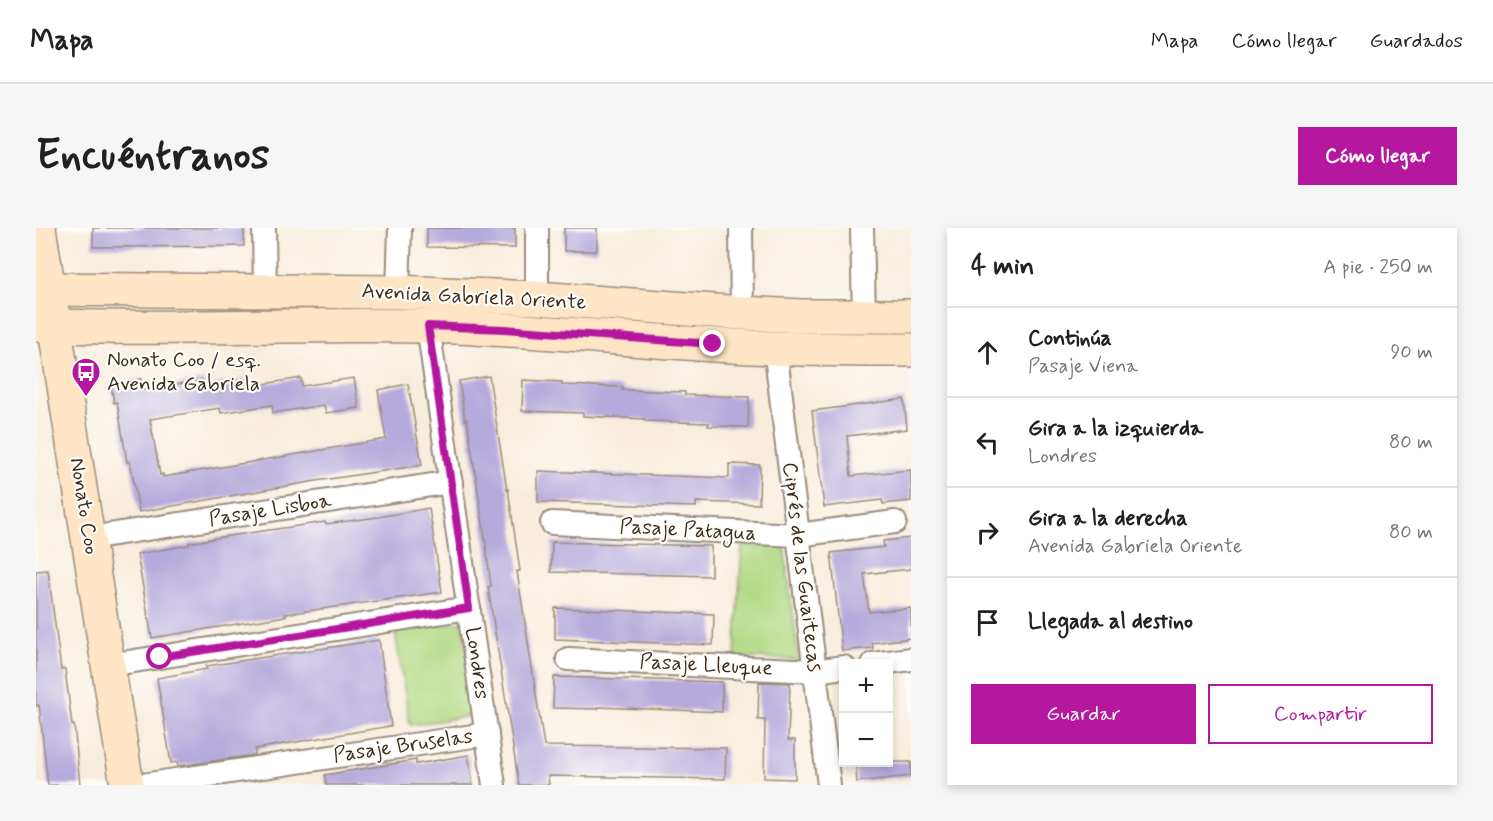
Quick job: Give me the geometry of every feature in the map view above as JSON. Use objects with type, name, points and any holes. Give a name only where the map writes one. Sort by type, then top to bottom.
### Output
[{"type":"main road","name":"Nonato Coo","points":[[39,228],[45,326],[89,538],[127,785]]},
{"type":"main road","name":"Avenida Gabriela Oriente","points":[[42,289],[399,292],[537,298],[742,313],[911,316]]},
{"type":"main road","name":"Avenida Gabriela Oriente","points":[[45,326],[333,324],[428,326],[504,329],[775,348],[911,350]]},
{"type":"street","points":[[399,292],[400,228]]},
{"type":"street","points":[[537,228],[537,298]]},
{"type":"street","points":[[741,228],[742,313]]},
{"type":"street","points":[[862,228],[864,316]]},
{"type":"street","points":[[264,237],[265,291]]},
{"type":"street","name":"Londres","points":[[428,326],[494,785]]},
{"type":"street","name":"Ciprés de las Guaitecas","points":[[775,348],[828,785]]},
{"type":"street","name":"Pasaje Lisboa","points":[[89,538],[451,482]]},
{"type":"street","name":"Pasaje Patagua","points":[[552,523],[798,535],[895,522]]},
{"type":"street","points":[[109,665],[469,608]]},
{"type":"street","name":"Pasaje Lleuque","points":[[568,659],[814,671],[839,668]]},
{"type":"street","points":[[893,661],[911,659]]},
{"type":"street","name":"Pasaje Bruselas","points":[[142,785],[487,734]]},
{"type":"green space","points":[[742,546],[784,546],[799,660],[735,657]]},
{"type":"green space","points":[[462,622],[477,715],[410,725],[395,632]]},
{"type":"building","points":[[93,228],[244,228],[244,246],[93,247]]},
{"type":"building","points":[[427,228],[515,228],[515,248],[427,247]]},
{"type":"building","points":[[564,228],[597,228],[597,251],[564,251]]},
{"type":"building","points":[[489,376],[508,489],[520,571],[517,571],[544,746],[726,748],[725,779],[548,776],[549,785],[519,785],[488,587],[491,586],[485,538],[459,381]]},
{"type":"building","points":[[301,378],[302,386],[354,378],[359,408],[326,413],[324,405],[273,413],[272,405],[221,413],[220,408],[150,419],[160,475],[163,474],[163,477],[386,439],[378,390],[408,384],[422,465],[139,512],[130,461],[127,462],[117,402],[114,403],[111,385],[141,379],[143,390],[203,380],[204,386],[249,379],[251,386]]},
{"type":"building","points":[[523,380],[562,382],[562,385],[623,387],[622,390],[685,392],[685,395],[749,397],[748,427],[583,416],[583,413],[522,411]]},
{"type":"building","points":[[904,399],[907,429],[847,436],[851,476],[911,470],[911,501],[883,504],[882,500],[824,507],[812,411]]},
{"type":"building","points":[[729,464],[760,465],[759,504],[696,502],[696,507],[538,502],[538,471],[729,478]]},
{"type":"building","points":[[429,508],[442,592],[285,614],[286,616],[152,638],[137,554],[222,537],[378,517]]},
{"type":"building","points":[[911,538],[911,569],[864,574],[869,612],[911,608],[911,638],[872,643],[873,648],[842,651],[831,553],[884,547],[883,541]]},
{"type":"building","points":[[552,542],[711,546],[711,576],[551,572]]},
{"type":"building","points":[[48,570],[61,670],[65,669],[72,725],[74,725],[80,785],[48,785],[39,705],[36,706],[36,571]]},
{"type":"building","points":[[555,608],[714,614],[713,645],[555,639]]},
{"type":"building","points":[[379,640],[391,726],[255,749],[255,755],[178,766],[177,762],[171,763],[157,678],[207,669],[206,666]]},
{"type":"building","points":[[554,677],[722,682],[722,712],[598,707],[598,709],[553,708]]},
{"type":"building","points":[[759,682],[790,683],[788,740],[795,740],[795,779],[764,778],[765,720],[758,720]]},
{"type":"building","points":[[468,755],[473,785],[326,785],[325,775],[416,760],[416,764]]},
{"type":"building","points":[[893,762],[911,762],[911,776],[857,782],[856,767],[893,767]]},
{"type":"place","name":"Nonato Coo / esq. Avenida Gabriela","points":[[86,398]]},
{"type":"route","points":[[160,657],[469,608],[428,326],[713,344]]}]
